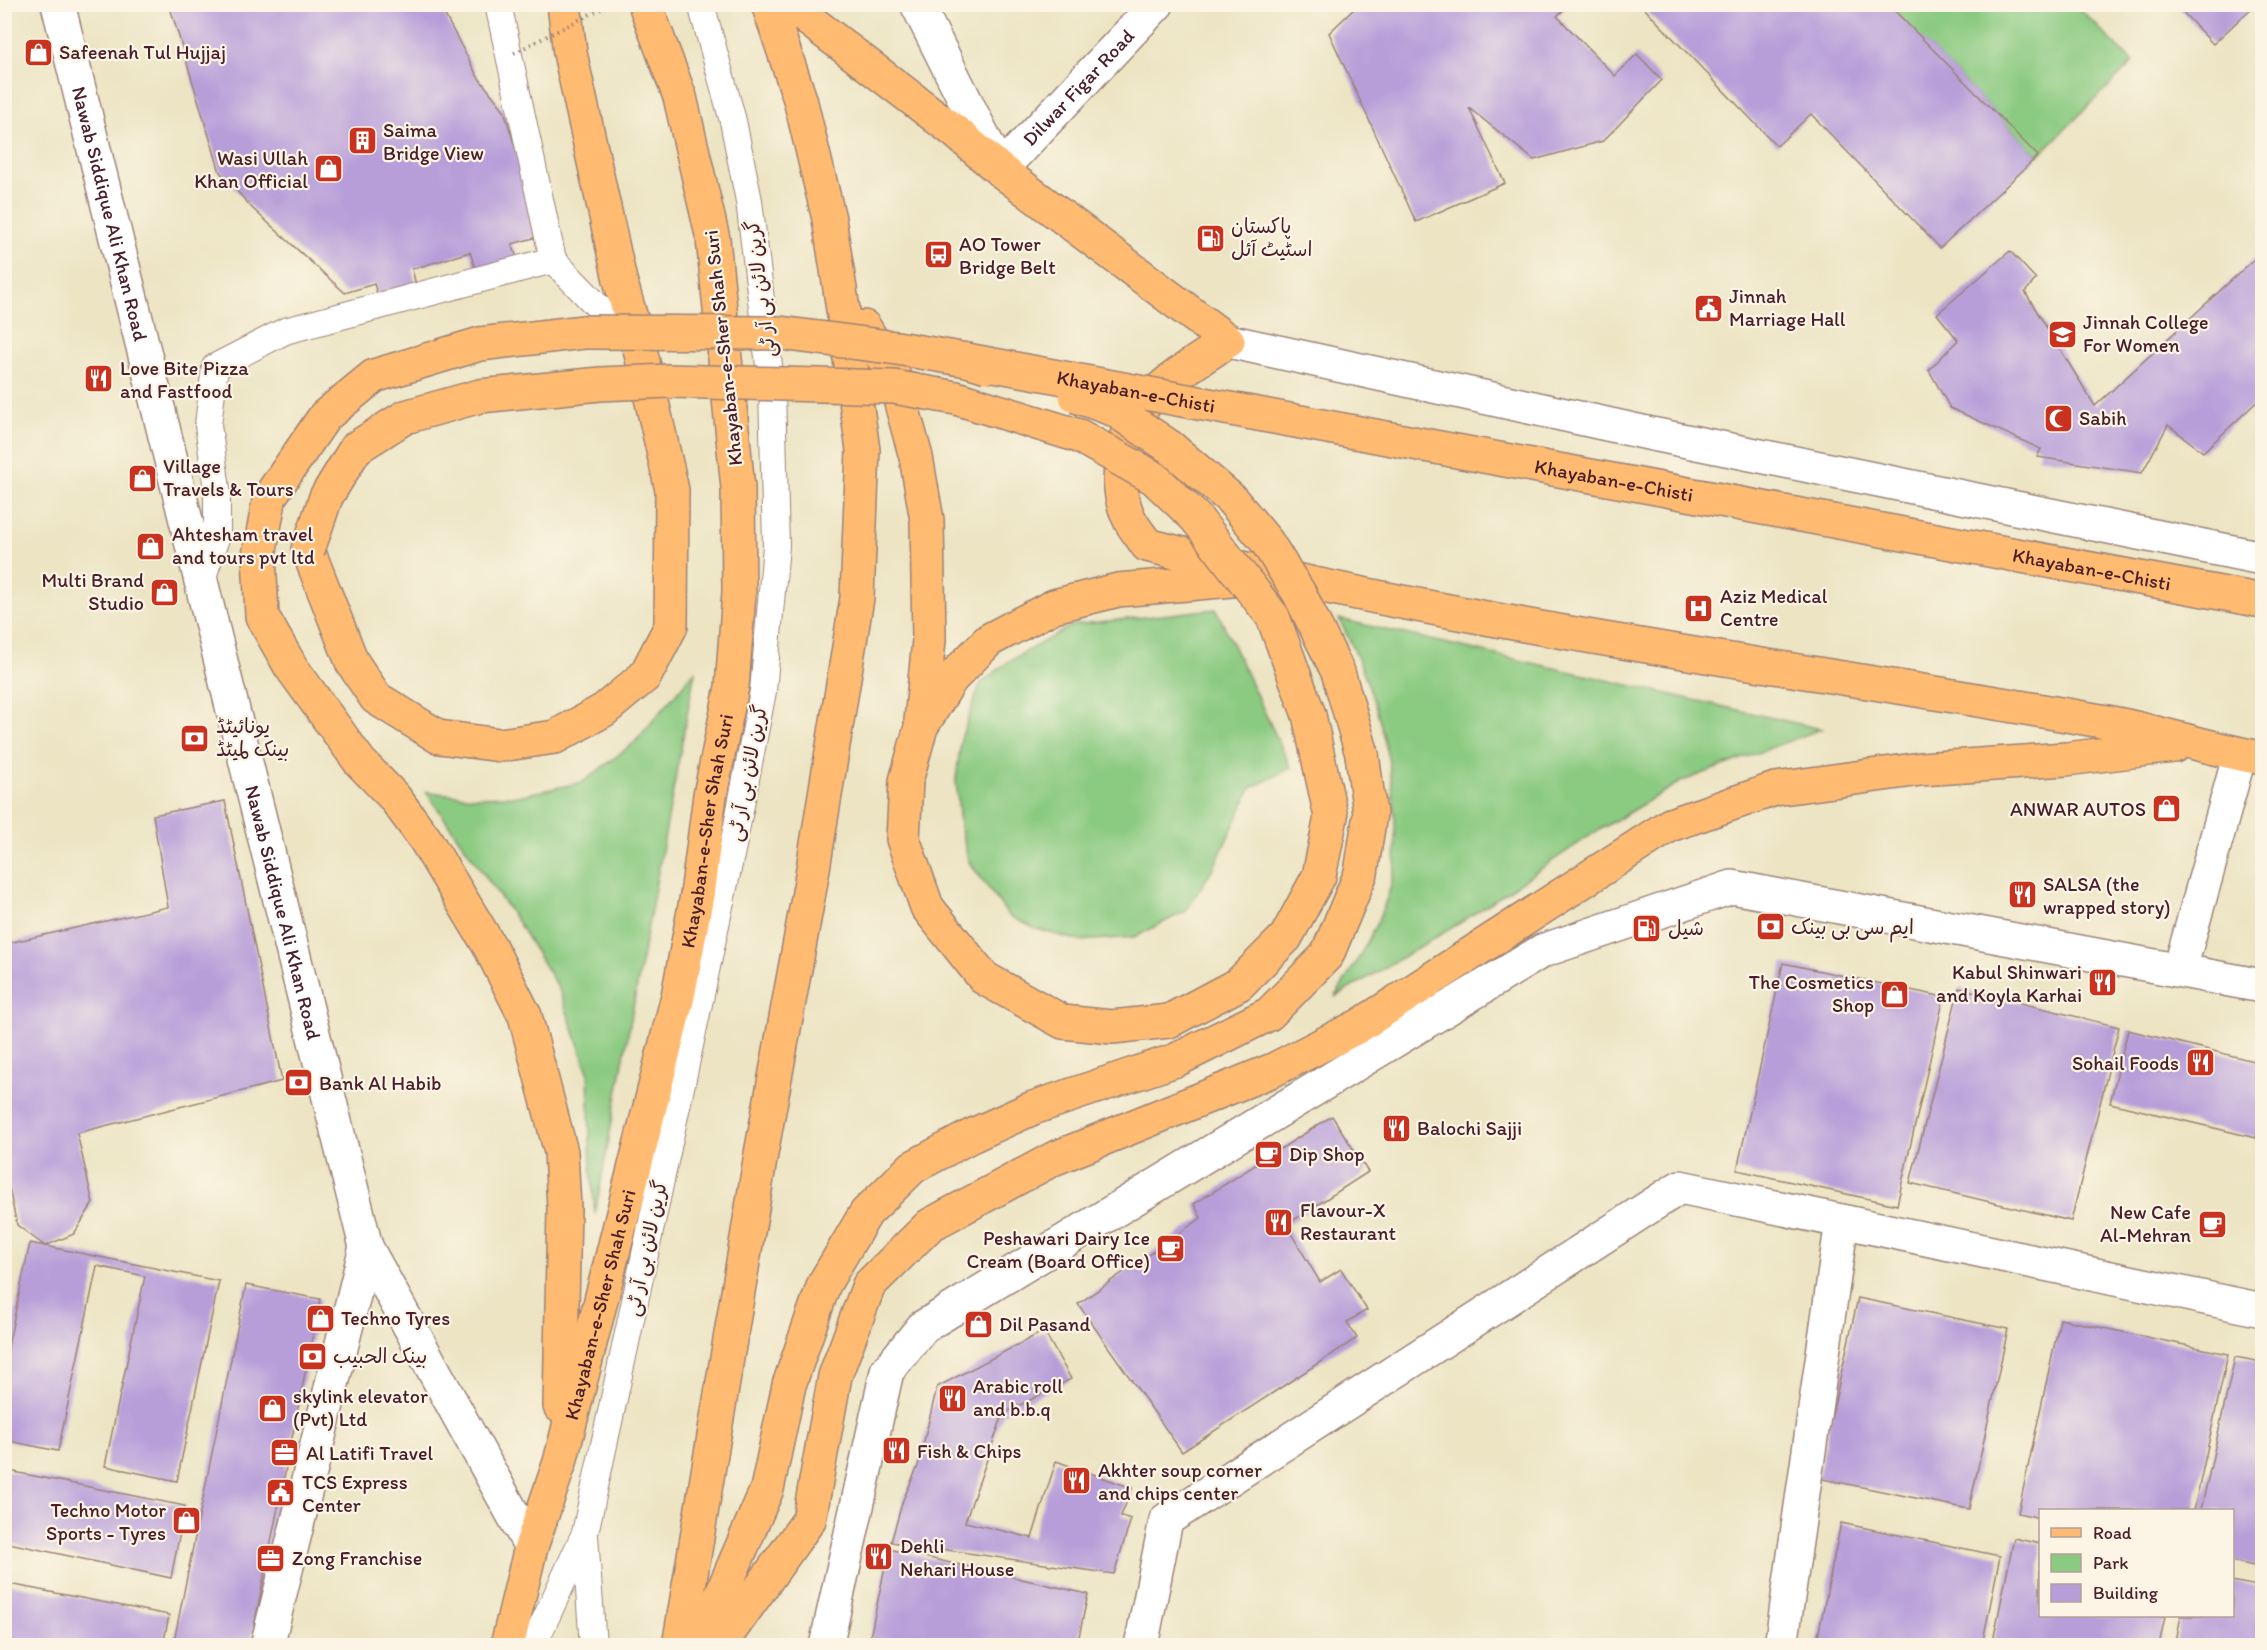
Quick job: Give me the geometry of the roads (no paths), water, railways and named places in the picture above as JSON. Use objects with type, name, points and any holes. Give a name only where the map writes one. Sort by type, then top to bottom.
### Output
[{"type":"main road","points":[[564,4],[570,53],[615,258],[640,350],[672,490],[671,626],[645,676],[604,710],[555,736],[500,745],[439,738],[376,698],[352,662],[308,550],[326,497],[357,448],[405,417],[480,396],[669,381],[894,387],[956,398],[1079,436],[1154,478],[1196,518],[1273,617],[1309,715],[1331,817],[1318,876],[1286,937],[1239,984],[1169,1021],[1112,1027],[1063,1022],[984,978],[927,907],[903,838],[906,782],[921,727],[928,640],[927,520],[918,467],[894,374],[840,290]]},
{"type":"main road","name":"Khayaban-e-Sher Shah Suri","points":[[507,1646],[531,1548],[560,1462],[678,996],[697,895],[710,795],[732,687],[740,592],[738,488],[713,239],[680,97],[645,4]]},
{"type":"main road","points":[[680,1646],[762,1154],[810,888],[857,598],[862,450],[840,290],[829,219],[800,99],[768,4]]},
{"type":"main road","points":[[789,4],[957,133],[1000,170],[1228,341],[1170,381],[1143,406],[1125,438],[1120,483],[1128,517],[1147,545],[1272,577],[1626,642],[2105,722],[2251,756]]},
{"type":"main road","points":[[560,1462],[564,1208],[561,1152],[525,1016],[490,947],[425,839],[394,797],[360,762],[291,667],[262,616],[260,555],[270,496],[325,416],[374,376],[480,344],[584,332],[780,333],[967,360],[1115,410],[1170,447],[1232,499],[1267,542],[1299,593],[1338,672],[1362,754],[1370,814],[1361,873],[1327,955],[1269,1014],[1176,1060],[1033,1108],[970,1136],[913,1167],[866,1213],[824,1284],[789,1385],[767,1489],[699,1646]]},
{"type":"main road","name":"Khayaban-e-Chisti","points":[[967,360],[2252,599]]},
{"type":"main road","points":[[921,727],[951,679],[989,639],[1054,606],[1118,590],[1272,577]]},
{"type":"main road","points":[[719,1646],[809,1520],[835,1376],[869,1285],[930,1225],[1053,1159],[1273,1070],[1359,1026],[1670,825],[1775,789],[1921,769],[2066,759],[2196,743]]},
{"type":"street","name":"Nawab Siddique Ali Khan Road","points":[[58,4],[366,1247],[267,1646]]},
{"type":"street","points":[[917,4],[1000,170]]},
{"type":"street","name":"Dilwar Figar Road","points":[[1000,170],[1157,4]]},
{"type":"street","points":[[1228,341],[1652,434],[2262,558]]},
{"type":"street","points":[[2180,969],[2251,756]]},
{"type":"street","points":[[826,1646],[887,1371],[923,1327],[1542,951],[1732,887],[2262,986]]},
{"type":"street","points":[[1141,1646],[1166,1520],[1680,1187],[2262,1310]]},
{"type":"street","points":[[1781,1646],[1842,1221]]},
{"type":"street","points":[[366,1247],[531,1548]]},
{"type":"lane","points":[[498,4],[553,260],[640,350]]},
{"type":"lane","name":"گرین لائن بی آر ٹی","points":[[533,1646],[585,1533],[734,841],[763,691],[776,546],[772,390],[749,201],[733,121],[701,4]]},
{"type":"lane","points":[[201,583],[217,535],[217,489],[208,425],[215,367],[285,331],[553,260]]},
{"type":"lane","name":"گرین لائن بی آر ٹی","points":[[585,1533],[593,1646]]},
{"type":"place","name":"Safeenah Tul Hujjaj","points":[[38,52]]},
{"type":"place","name":"Saima Bridge View","points":[[362,141]]},
{"type":"place","name":"Wasi Ullah Khan Official","points":[[329,169]]},
{"type":"place","name":"پاکستان اسٹیٹ آئل","points":[[1210,238]]},
{"type":"place","name":"AO Tower Bridge Belt","points":[[938,255]]},
{"type":"place","name":"Jinnah Marriage Hall","points":[[1708,308]]},
{"type":"place","name":"Jinnah College For Women","points":[[2062,334]]},
{"type":"place","name":"Love Bite Pizza and Fastfood","points":[[99,379]]},
{"type":"place","name":"Sabih","points":[[2058,418]]},
{"type":"place","name":"Village Travels & Tours","points":[[142,478]]},
{"type":"place","name":"Ahtesham travel and tours pvt ltd","points":[[151,546]]},
{"type":"place","name":"Multi Brand Studio","points":[[165,592]]},
{"type":"place","name":"Aziz Medical Centre","points":[[1699,608]]},
{"type":"place","name":"یونائیٹڈ بینک لمیٹڈ","points":[[195,738]]},
{"type":"place","name":"ANWAR AUTOS","points":[[2167,809]]},
{"type":"place","name":"SALSA (the wrapped story)","points":[[2022,895]]},
{"type":"place","name":"ایم سی بی بینک","points":[[1770,927]]},
{"type":"place","name":"شیل","points":[[1647,928]]},
{"type":"place","name":"Kabul Shinwari and Koyla Karhai","points":[[2103,983]]},
{"type":"place","name":"The Cosmetics Shop","points":[[1895,994]]},
{"type":"place","name":"Sohail Foods","points":[[2200,1063]]},
{"type":"place","name":"Bank Al Habib","points":[[298,1083]]},
{"type":"place","name":"Balochi Sajji","points":[[1396,1128]]},
{"type":"place","name":"Dip Shop","points":[[1268,1154]]},
{"type":"place","name":"Flavour-X Restaurant","points":[[1279,1222]]},
{"type":"place","name":"New Cafe Al-Mehran","points":[[2212,1224]]},
{"type":"place","name":"Peshawari Dairy Ice Cream (Board Office)","points":[[1171,1249]]},
{"type":"place","name":"Techno Tyres","points":[[320,1318]]},
{"type":"place","name":"Dil Pasand","points":[[978,1324]]},
{"type":"place","name":"بينک الحبيب","points":[[312,1356]]},
{"type":"place","name":"Arabic roll and b.b.q","points":[[952,1398]]},
{"type":"place","name":"skylink elevator (Pvt) Ltd","points":[[272,1408]]},
{"type":"place","name":"Fish & Chips","points":[[896,1451]]},
{"type":"place","name":"Al Latifi Travel","points":[[285,1453]]},
{"type":"place","name":"Akhter soup corner and chips center","points":[[1077,1481]]},
{"type":"place","name":"TCS Express Center","points":[[281,1493]]},
{"type":"place","name":"Techno Motor Sports - Tyres","points":[[187,1521]]},
{"type":"place","name":"Dehli Nehari House","points":[[879,1557]]},
{"type":"place","name":"Zong Franchise","points":[[271,1558]]}]
